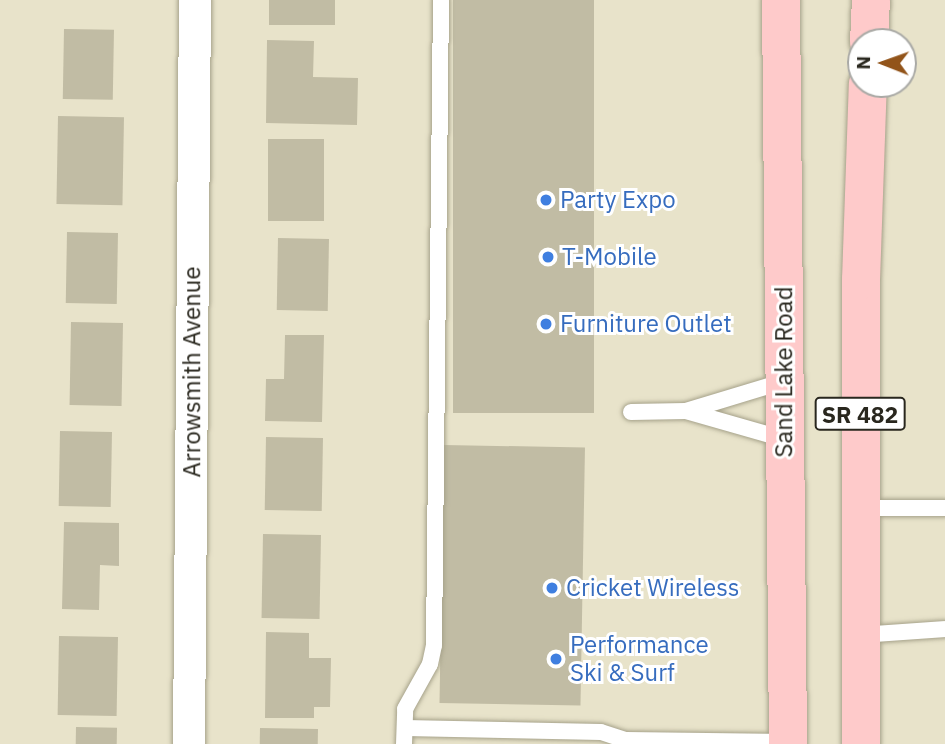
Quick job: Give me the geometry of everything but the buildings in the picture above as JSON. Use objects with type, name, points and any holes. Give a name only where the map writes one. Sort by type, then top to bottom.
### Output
[{"type":"main road","name":"Sand Lake Road","points":[[781,0],[785,381],[783,439],[788,743]]},
{"type":"main road","points":[[870,28],[871,0]]},
{"type":"main road","name":"SR 482","points":[[861,744],[859,508],[868,98]]},
{"type":"street","name":"Arrowsmith Avenue","points":[[189,744],[195,0]]},
{"type":"lane","points":[[441,0],[434,645],[430,664],[410,693],[405,736],[601,732],[625,740],[788,743]]},
{"type":"lane","points":[[631,412],[687,411],[785,381]]},
{"type":"lane","points":[[687,411],[703,420],[783,439]]},
{"type":"lane","points":[[859,508],[945,508]]},
{"type":"lane","points":[[859,635],[945,629]]},
{"type":"place","name":"Party Expo","points":[[546,200]]},
{"type":"place","name":"T-Mobile","points":[[548,257]]},
{"type":"place","name":"Furniture Outlet","points":[[546,324]]},
{"type":"place","name":"Cricket Wireless","points":[[552,588]]},
{"type":"place","name":"Performance Ski & Surf","points":[[556,659]]}]
